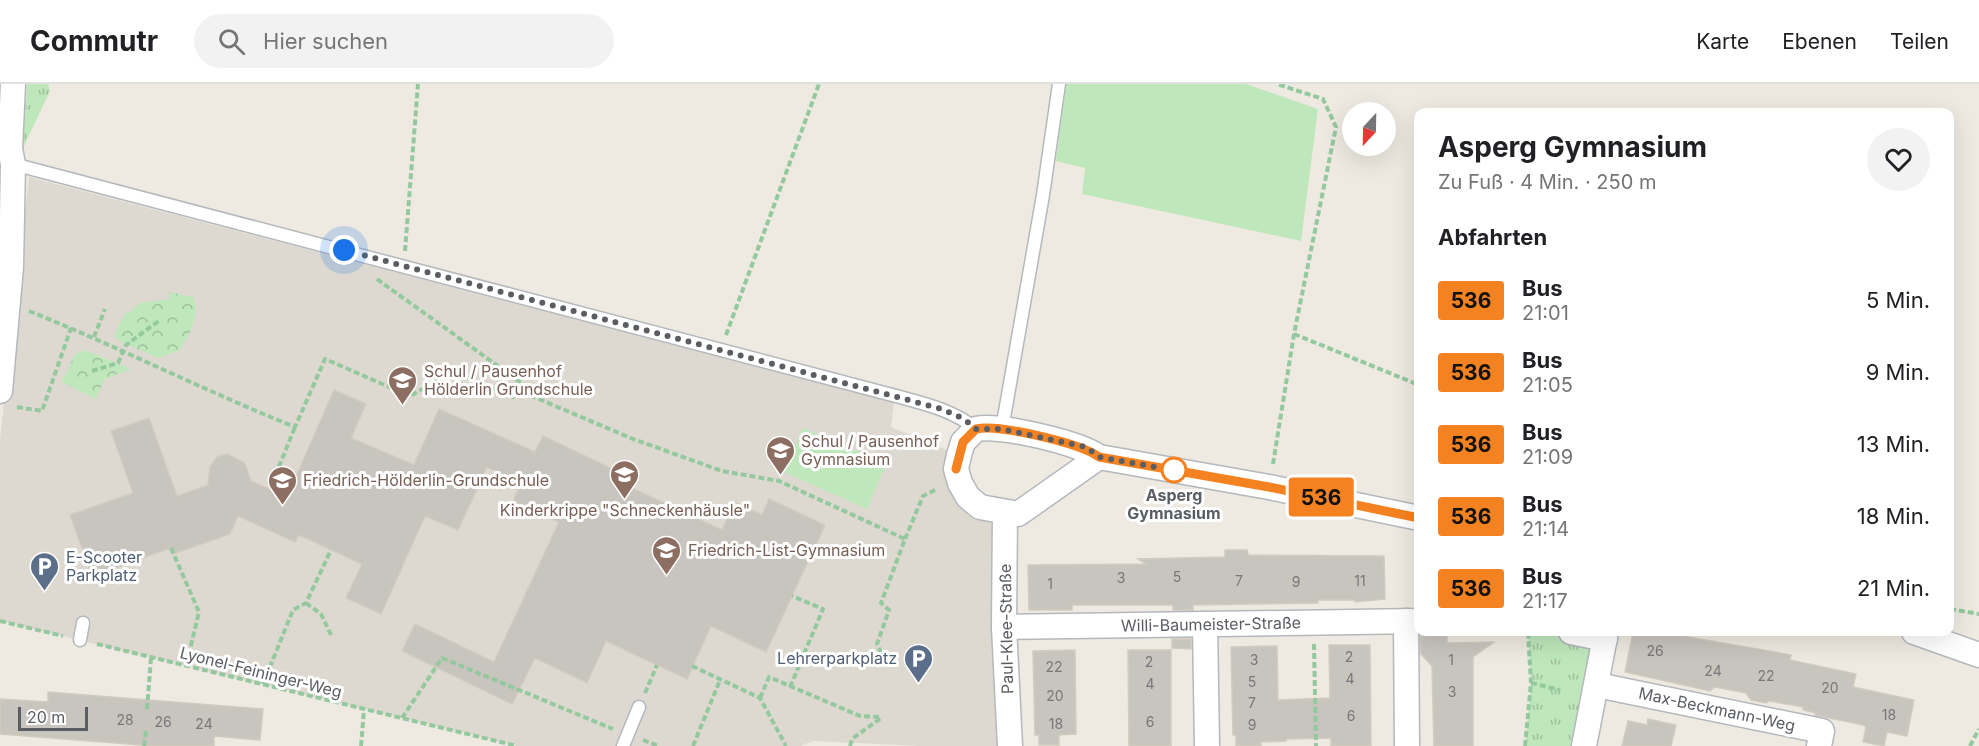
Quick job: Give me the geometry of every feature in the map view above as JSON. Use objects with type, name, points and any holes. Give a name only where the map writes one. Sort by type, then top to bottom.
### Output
[{"type":"street","points":[[3,386],[9,303],[6,267],[8,153],[13,84]]},
{"type":"street","points":[[1099,457],[1018,514],[980,507],[968,497],[960,483],[956,469],[963,442],[976,429],[1002,429],[1086,447],[1099,457],[1269,487],[1414,517]]},
{"type":"street","name":"Paul-Klee-Straße","points":[[1005,512],[1004,627],[1010,746]]},
{"type":"street","points":[[1407,746],[1412,621]]},
{"type":"street","name":"Willi-Baumeister-Straße","points":[[1004,627],[1412,621]]},
{"type":"street","points":[[1205,624],[1207,746]]},
{"type":"street","points":[[1584,746],[1605,636]]},
{"type":"street","points":[[1925,636],[1979,655]]},
{"type":"street","name":"Max-Beckmann-Weg","points":[[1597,685],[1822,731],[1819,746]]},
{"type":"lane","points":[[1002,429],[1059,84]]},
{"type":"lane","points":[[8,153],[404,267],[942,409],[964,419],[976,429]]},
{"type":"lane","points":[[80,640],[83,623]]},
{"type":"lane","points":[[622,746],[639,707]]},
{"type":"path","points":[[404,267],[418,84]]},
{"type":"path","points":[[721,350],[819,84]]},
{"type":"path","points":[[1269,487],[1294,334],[1336,127],[1323,99],[1277,84]]},
{"type":"path","points":[[375,278],[551,404]]},
{"type":"path","points":[[9,303],[94,337],[123,352],[295,427]]},
{"type":"path","points":[[94,337],[105,309]]},
{"type":"path","points":[[92,371],[118,363],[126,345],[160,320]]},
{"type":"path","points":[[3,386],[42,411],[71,328]]},
{"type":"path","points":[[1294,334],[1414,383]]},
{"type":"path","points":[[294,481],[276,474],[325,359],[410,396],[453,372],[516,398],[520,391],[633,439],[722,471],[779,481],[905,539]]},
{"type":"path","points":[[884,659],[877,644],[889,610],[880,603],[923,496],[950,482],[960,483]]},
{"type":"path","points":[[171,548],[199,612],[186,666]]},
{"type":"path","points":[[263,684],[293,610],[306,603],[331,550]]},
{"type":"path","points":[[790,687],[823,609],[792,596]]},
{"type":"path","points":[[306,603],[321,614],[331,635]]},
{"type":"path","points":[[1954,610],[1979,614]]},
{"type":"path","name":"Lyonel-Feininger-Weg","points":[[0,621],[402,718],[495,743],[518,746]]},
{"type":"path","points":[[1314,622],[1316,746]]},
{"type":"path","points":[[1525,746],[1531,683],[1528,636]]},
{"type":"path","points":[[147,709],[151,658]]},
{"type":"path","points":[[402,718],[442,658],[586,718]]},
{"type":"path","points":[[639,707],[657,665]]},
{"type":"path","points":[[692,666],[760,698],[786,746]]},
{"type":"path","points":[[760,698],[769,677],[860,716],[881,718],[852,739],[850,746]]},
{"type":"path","points":[[693,746],[720,680]]},
{"type":"path","points":[[1531,683],[1560,690]]},
{"type":"path","points":[[361,746],[364,710]]},
{"type":"path","points":[[1970,746],[1979,729]]},
{"type":"path","points":[[144,746],[146,731]]},
{"type":"shaded area","points":[[29,177],[894,402],[891,427],[959,455],[956,469],[998,524],[1003,746],[920,746],[813,741],[800,746],[517,746],[0,621],[0,440]]},
{"type":"green space","points":[[27,84],[48,84],[50,91],[23,148]]},
{"type":"green space","points":[[1066,84],[1246,84],[1318,109],[1301,241],[1082,194],[1085,168],[1056,161]]},
{"type":"green space","points":[[169,292],[193,297],[195,304],[193,324],[180,350],[158,358],[121,342],[114,336],[125,313],[129,313],[140,303],[170,299]]},
{"type":"green space","points":[[85,350],[131,369],[105,379],[96,399],[62,382],[75,354]]},
{"type":"green space","points":[[803,428],[886,464],[867,509],[784,472]]},
{"type":"green space","points":[[1528,636],[1590,636],[1605,639],[1584,746],[1525,746],[1531,683]]},
{"type":"building","points":[[334,390],[366,404],[351,438],[414,465],[439,409],[535,452],[543,436],[617,471],[613,479],[722,530],[735,502],[762,515],[769,499],[825,525],[766,652],[711,626],[687,679],[606,641],[587,683],[535,658],[512,704],[402,651],[415,624],[494,662],[559,522],[513,501],[521,483],[487,467],[458,530],[425,516],[381,614],[346,598],[362,564],[299,535],[295,542],[238,516],[230,534],[173,554],[171,548],[92,576],[70,515],[133,493],[111,431],[149,418],[177,496],[208,485],[210,467],[217,457],[227,454],[245,463],[251,481],[287,497]]},
{"type":"building","points":[[1225,550],[1247,550],[1248,555],[1384,556],[1385,599],[1355,602],[1355,600],[1318,600],[1318,603],[1193,605],[1193,610],[1173,610],[1173,605],[1072,605],[1072,610],[1029,610],[1028,565],[1146,564],[1138,559],[1225,557]]},
{"type":"building","points":[[1420,636],[1447,636],[1447,643],[1494,642],[1473,657],[1473,746],[1434,746],[1432,666],[1421,654]]},
{"type":"building","points":[[1632,636],[1682,636],[1791,655],[1790,660],[1856,674],[1853,687],[1914,700],[1907,736],[1887,732],[1884,746],[1863,742],[1866,727],[1863,725],[1815,715],[1816,713],[1803,710],[1803,707],[1769,701],[1766,703],[1751,700],[1746,693],[1715,687],[1710,691],[1625,672]]},
{"type":"building","points":[[1172,639],[1191,639],[1191,649],[1172,648]]},
{"type":"building","points":[[1329,645],[1370,645],[1371,746],[1331,746],[1331,738],[1286,739],[1286,741],[1261,742],[1261,746],[1236,746],[1236,735],[1233,735],[1231,647],[1277,646],[1278,700],[1330,698]]},
{"type":"building","points":[[1075,650],[1076,734],[1059,735],[1059,745],[1039,745],[1039,735],[1035,735],[1033,651]]},
{"type":"building","points":[[1128,650],[1171,650],[1171,746],[1129,746]]},
{"type":"building","points":[[48,692],[263,709],[260,740],[214,736],[214,746],[154,746],[0,734],[0,699],[48,702]]},
{"type":"building","points":[[1648,719],[1676,725],[1671,746],[1622,746],[1628,721],[1647,725]]},
{"type":"bus line","name":"536","points":[[956,469],[963,442],[976,429],[985,427],[1086,447],[1099,457],[1269,487],[1414,517]]},
{"type":"place","name":"Schul / Pausenhof Hölderlin Grundschule","points":[[403,406]]},
{"type":"place","name":"Asperg Gymnasium","points":[[1174,470]]},
{"type":"place","name":"Schul / Pausenhof Gymnasium","points":[[780,476]]},
{"type":"place","name":"Kinderkrippe \"Schneckenhäusle\"","points":[[625,500]]},
{"type":"place","name":"Friedrich-Hölderlin-Grundschule","points":[[282,506]]},
{"type":"place","name":"Friedrich-List-Gymnasium","points":[[667,576]]},
{"type":"place","name":"E-Scooter Parkplatz","points":[[45,592]]},
{"type":"place","name":"Lehrerparkplatz","points":[[918,684]]},
{"type":"route","points":[[344,250],[942,409],[964,419],[976,429],[985,427],[1002,429],[1086,447],[1099,457],[1178,471],[1174,470]]}]
